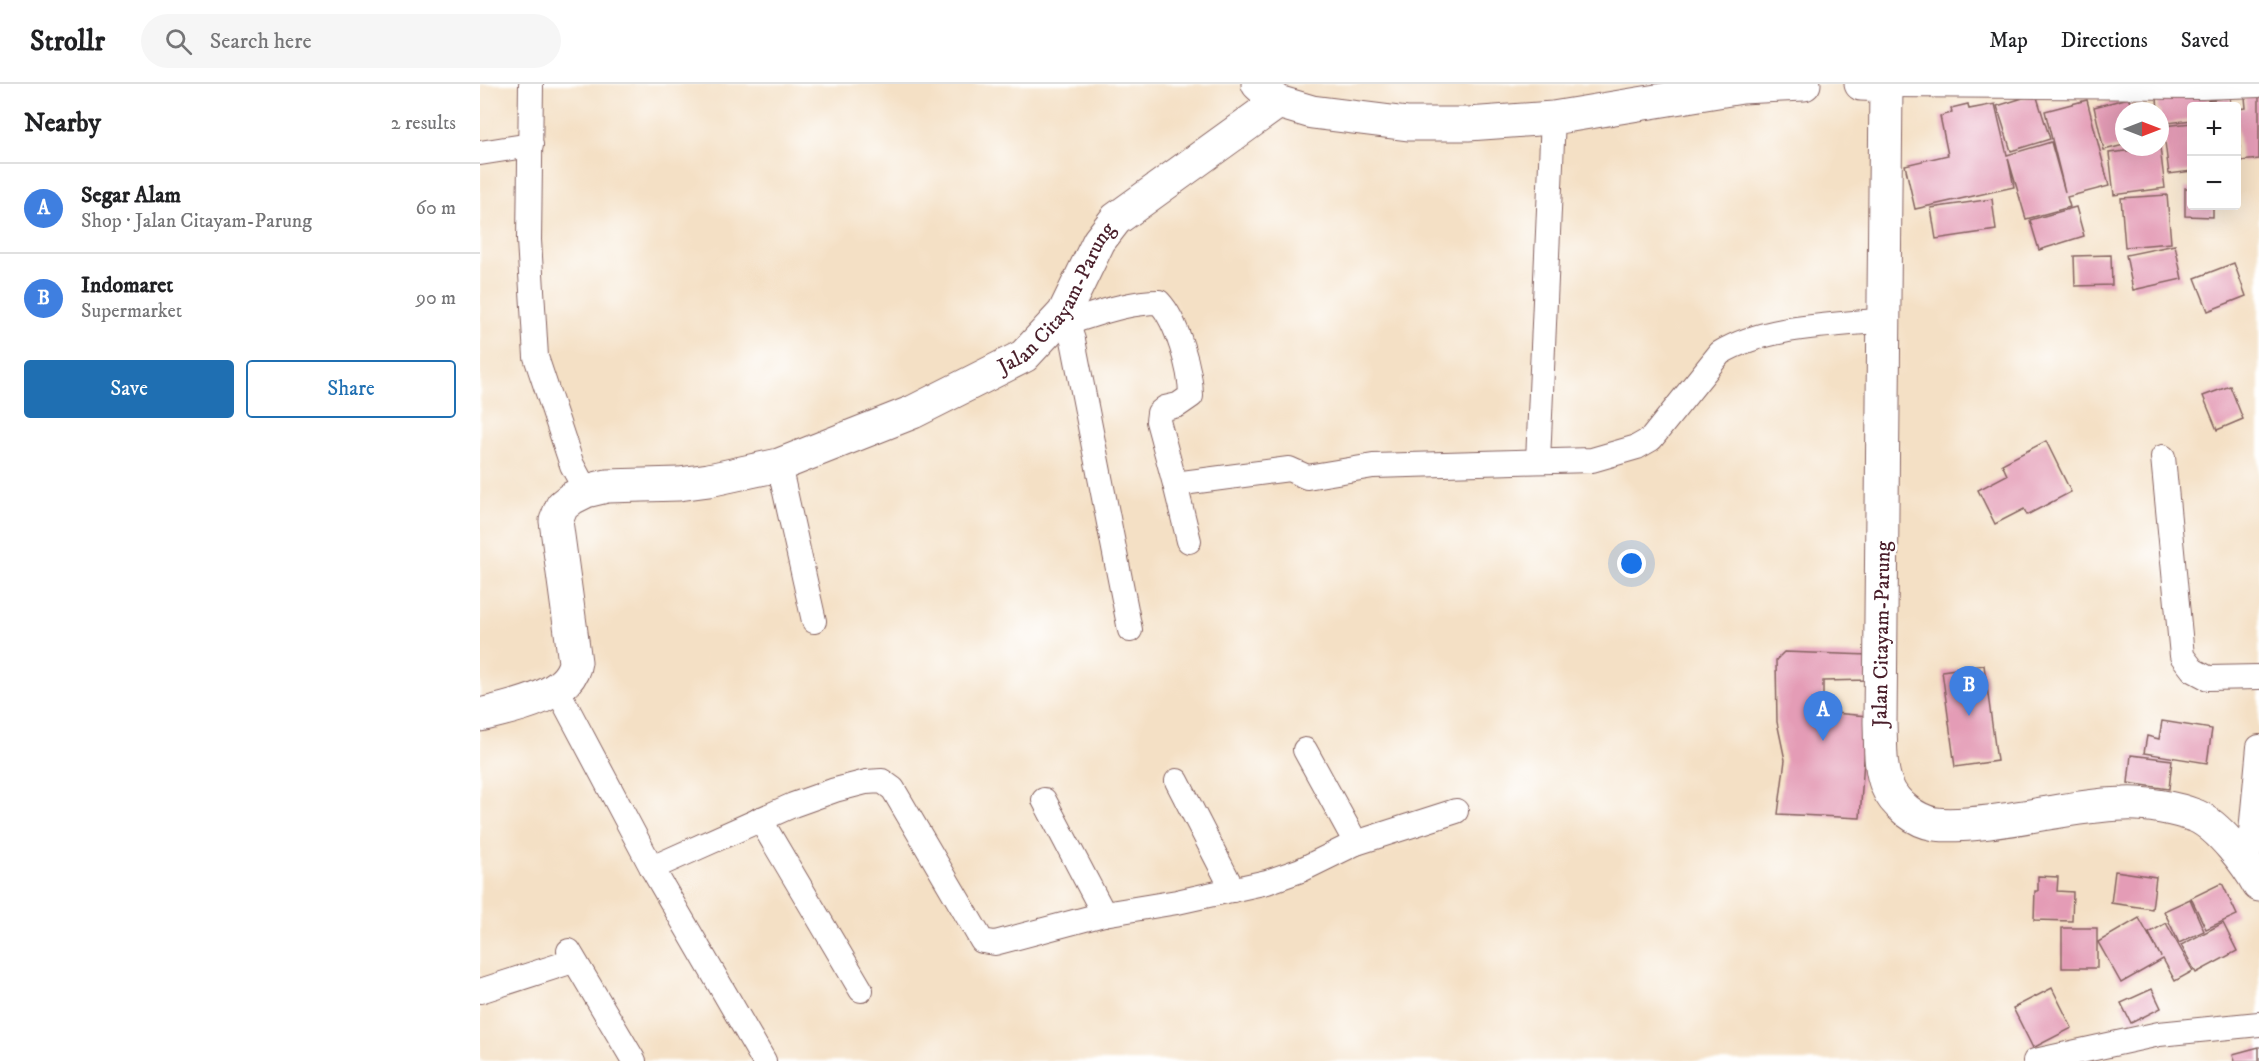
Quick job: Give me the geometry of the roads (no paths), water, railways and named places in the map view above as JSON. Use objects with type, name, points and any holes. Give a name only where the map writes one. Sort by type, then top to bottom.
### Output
[{"type":"street","points":[[531,84],[529,240],[537,357],[572,465],[585,491]]},
{"type":"street","name":"Jalan Citayam-Parung","points":[[480,715],[528,702],[557,689],[568,680],[574,671],[575,662],[556,521],[562,506],[572,498],[585,491],[608,486],[679,484],[779,465],[913,412],[1024,356],[1065,318],[1100,242],[1116,219],[1268,93],[1312,112],[1408,124],[1468,124],[1553,118],[1656,103],[1689,90],[1804,84]]},
{"type":"street","points":[[1861,84],[2202,87],[2259,85]]},
{"type":"street","name":"Jalan Citayam-Parung","points":[[1886,85],[1886,320],[1880,723],[1881,764],[1887,788],[1915,818],[1934,824],[1963,825],[2125,804],[2173,810],[2197,816],[2219,834],[2253,875]]},
{"type":"street","points":[[1538,461],[1553,118]]},
{"type":"street","points":[[480,153],[531,145]]},
{"type":"street","points":[[1130,630],[1073,340],[1065,318],[1151,302],[1159,302],[1166,309],[1180,344],[1191,382],[1191,396],[1178,405],[1165,408],[1159,413],[1158,421],[1189,541]]},
{"type":"street","points":[[1174,484],[1289,469],[1307,477],[1373,466],[1592,460],[1637,447],[1651,439],[1720,353],[1732,345],[1776,332],[1886,320]]},
{"type":"street","points":[[2163,457],[2182,656],[2193,670],[2208,678],[2259,677]]},
{"type":"street","points":[[779,465],[814,621]]},
{"type":"street","points":[[557,689],[652,868],[764,1061]]},
{"type":"street","points":[[2253,875],[2259,747]]},
{"type":"street","points":[[1305,750],[1356,843]]},
{"type":"street","points":[[652,868],[760,819],[835,790],[866,782],[882,781],[893,789],[982,941],[995,943],[1104,914],[1233,890],[1301,870],[1356,843],[1456,812]]},
{"type":"street","points":[[1177,781],[1233,890]]},
{"type":"street","points":[[1044,800],[1104,914]]},
{"type":"street","points":[[760,819],[861,990]]},
{"type":"street","points":[[480,991],[571,956],[627,1059]]},
{"type":"street","points":[[2035,1061],[2158,1034],[2259,1024]]},
{"type":"place","name":"Indomaret","points":[[1969,716]]},
{"type":"place","name":"Segar Alam","points":[[1823,741]]}]
